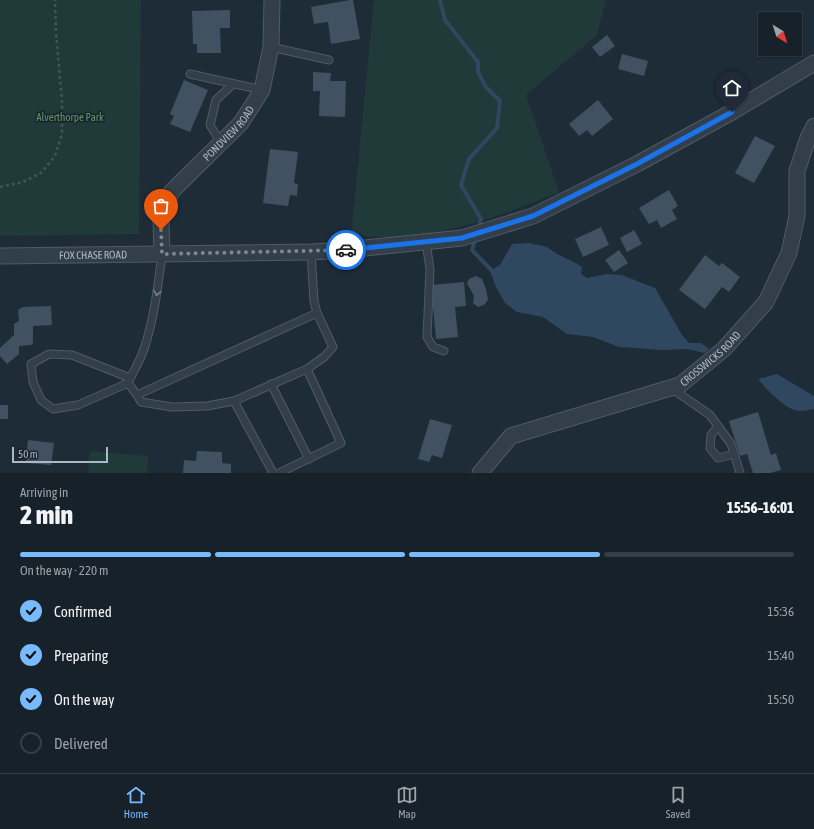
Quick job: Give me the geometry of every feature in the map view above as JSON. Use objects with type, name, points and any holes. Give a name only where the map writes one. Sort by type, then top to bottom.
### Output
[{"type":"street","name":"PONDVIEW ROAD","points":[[162,254],[161,221],[171,192],[241,122],[262,90],[271,47],[272,0]]},
{"type":"street","name":"FOX CHASE ROAD","points":[[0,256],[311,252],[346,250],[462,238],[533,216],[644,160],[732,112],[814,63]]},
{"type":"street","name":"CROSSWICKS ROAD","points":[[480,473],[511,436],[680,385],[724,349],[766,302],[789,253],[797,216],[798,171],[808,138],[814,126]]},
{"type":"lane","points":[[271,47],[329,60]]},
{"type":"lane","points":[[190,74],[262,90]]},
{"type":"lane","points":[[221,143],[210,125],[216,100],[234,84]]},
{"type":"lane","points":[[426,242],[430,268],[427,337],[433,347],[444,351]]},
{"type":"lane","points":[[162,254],[152,320],[144,350],[129,381],[78,405],[53,409],[41,400],[33,382],[31,364],[49,354],[72,355],[129,381],[142,402],[172,407],[207,406],[234,401],[307,369],[324,357],[333,347],[317,313],[314,301],[311,252]]},
{"type":"lane","points":[[137,395],[317,313]]},
{"type":"lane","points":[[279,473],[341,443],[307,369]]},
{"type":"lane","points":[[271,384],[309,459]]},
{"type":"lane","points":[[671,388],[710,415],[731,444],[740,473]]},
{"type":"lane","points":[[234,401],[273,473]]},
{"type":"lane","points":[[718,426],[711,435],[710,448],[718,458],[734,454]]},
{"type":"path","points":[[0,187],[23,182],[41,173],[55,156],[62,134],[62,101],[56,33],[55,0]]},
{"type":"green space","name":"Alverthorpe Park","points":[[0,0],[141,0],[139,234],[0,236]]},
{"type":"green space","points":[[374,0],[606,0],[597,35],[526,95],[559,192],[467,225],[403,237],[351,236]]},
{"type":"green space","points":[[90,451],[148,456],[147,473],[88,473]]},
{"type":"water","points":[[529,243],[547,247],[582,267],[581,274],[587,278],[607,274],[622,275],[655,288],[682,335],[689,343],[701,343],[709,349],[705,353],[686,349],[663,350],[619,347],[593,337],[567,334],[543,317],[517,312],[505,303],[496,287],[490,271],[500,265],[512,244]]},
{"type":"water","points":[[777,374],[814,396],[814,409],[798,411],[787,407],[758,379]]},
{"type":"building","points":[[353,0],[360,39],[331,44],[328,22],[314,24],[311,7]]},
{"type":"building","points":[[230,10],[230,28],[220,28],[221,53],[197,53],[197,44],[193,44],[192,11]]},
{"type":"building","points":[[607,35],[615,46],[600,57],[592,47]]},
{"type":"building","points":[[622,54],[648,61],[644,76],[618,69]]},
{"type":"building","points":[[313,72],[331,73],[330,81],[346,81],[345,117],[319,116],[320,91],[313,91]]},
{"type":"building","points":[[184,80],[208,90],[190,132],[170,124],[174,116],[170,114]]},
{"type":"building","points":[[598,100],[613,119],[592,136],[587,130],[579,136],[569,124]]},
{"type":"building","points":[[755,136],[775,146],[754,183],[735,173]]},
{"type":"building","points":[[270,149],[298,152],[294,183],[298,184],[297,196],[290,195],[288,206],[263,203]]},
{"type":"building","points":[[669,190],[678,206],[672,210],[677,219],[661,228],[657,220],[649,224],[639,208]]},
{"type":"building","points":[[601,227],[609,245],[583,257],[575,239]]},
{"type":"building","points":[[634,230],[642,244],[627,252],[620,238]]},
{"type":"building","points":[[619,250],[628,263],[614,272],[605,260]]},
{"type":"building","points":[[705,255],[719,266],[722,263],[740,277],[729,292],[722,287],[705,309],[679,290]]},
{"type":"building","points":[[476,276],[482,279],[488,300],[484,305],[478,307],[473,303],[474,296],[467,283],[469,279]]},
{"type":"building","points":[[464,282],[466,306],[455,307],[458,337],[436,339],[431,285]]},
{"type":"building","points":[[51,306],[52,325],[33,326],[33,343],[31,345],[19,346],[19,354],[7,364],[0,356],[0,348],[14,335],[14,324],[19,321],[18,310],[23,307]]},
{"type":"building","points":[[0,405],[8,405],[8,419],[0,419]]},
{"type":"building","points":[[758,412],[771,455],[776,453],[781,470],[770,473],[753,473],[747,454],[740,456],[729,421]]},
{"type":"building","points":[[430,419],[452,425],[442,458],[432,455],[429,462],[418,459]]},
{"type":"building","points":[[28,440],[54,443],[51,465],[26,463]]},
{"type":"building","points":[[197,451],[222,452],[222,463],[231,464],[231,473],[183,473],[184,460],[196,461]]},
{"type":"waterway","points":[[440,0],[445,20],[478,62],[478,72],[486,87],[500,101],[497,128],[469,159],[461,185],[481,219],[478,228]]},
{"type":"waterway","points":[[476,237],[472,250],[495,274]]},
{"type":"way so far","points":[[161,230],[162,254],[311,252],[346,250]]},
{"type":"route","points":[[346,250],[462,238],[533,216],[637,164],[732,112]]}]
